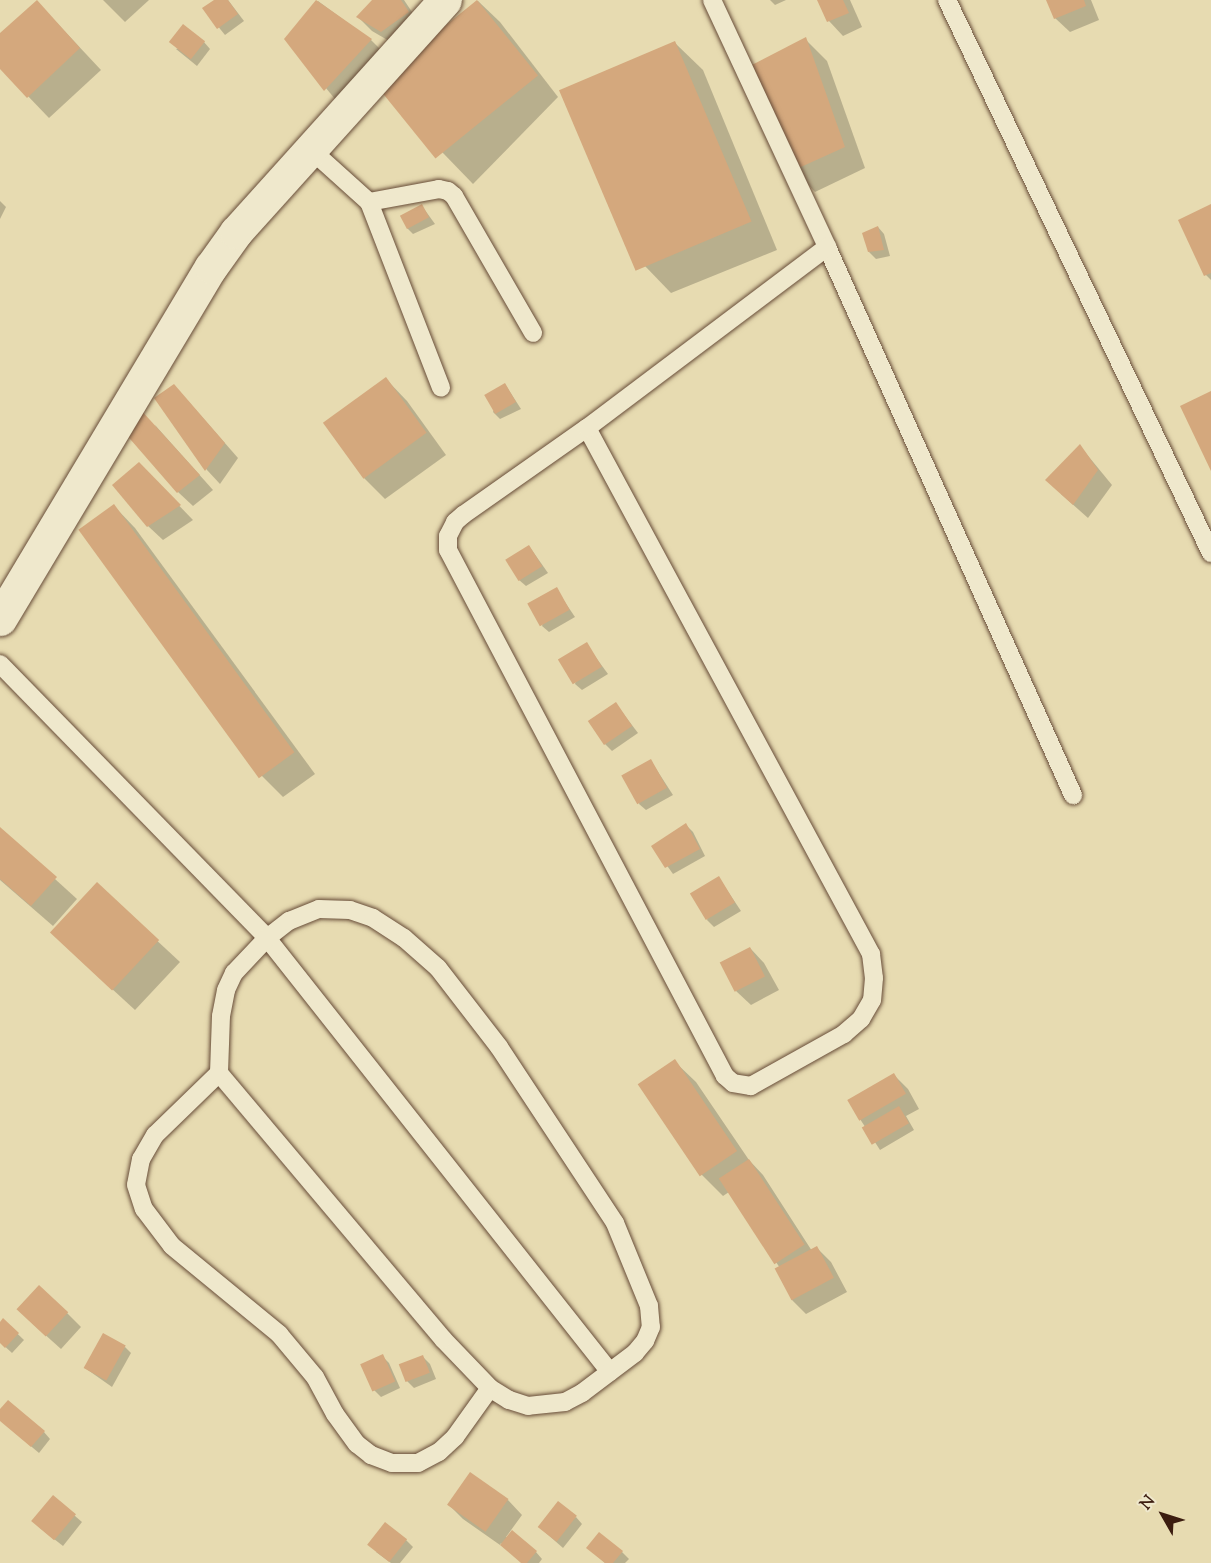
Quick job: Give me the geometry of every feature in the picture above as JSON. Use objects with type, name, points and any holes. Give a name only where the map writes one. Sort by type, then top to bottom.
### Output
[{"type":"street","points":[[0,620],[211,267],[236,232],[309,148],[445,0]]},
{"type":"lane","points":[[712,0],[827,246],[1073,795]]},
{"type":"lane","points":[[947,0],[1211,553]]},
{"type":"lane","points":[[309,148],[369,202],[441,388]]},
{"type":"lane","points":[[369,202],[439,189],[448,191],[454,196],[533,333]]},
{"type":"lane","points":[[587,428],[871,954],[874,978],[872,1000],[861,1019],[844,1034],[751,1086],[733,1083],[725,1076],[448,550],[448,536],[455,522],[463,514],[587,428],[827,246]]},
{"type":"lane","points":[[0,664],[267,938],[610,1372]]},
{"type":"lane","points":[[319,909],[350,910],[373,918],[404,938],[438,968],[499,1047],[615,1223],[649,1306],[651,1327],[645,1341],[635,1353],[582,1394],[565,1402],[547,1405],[519,1403],[490,1388],[443,1339],[219,1073],[221,1016],[226,990],[234,973],[267,938],[289,921],[319,909]]},
{"type":"lane","points":[[219,1073],[155,1135],[141,1159],[136,1185],[144,1209],[172,1246],[279,1334],[315,1377],[335,1414],[357,1444],[372,1455],[392,1463],[418,1463],[439,1452],[455,1437],[490,1388]]},
{"type":"building","points":[[37,0],[80,48],[27,98],[0,69],[0,33]]},
{"type":"building","points":[[214,0],[228,0],[238,14],[217,29],[202,8]]},
{"type":"building","points":[[316,0],[372,39],[324,91],[284,39]]},
{"type":"building","points":[[372,0],[401,0],[409,12],[381,32],[356,17]]},
{"type":"building","points":[[477,0],[538,75],[435,158],[374,83]]},
{"type":"building","points":[[817,0],[843,0],[849,13],[827,22]]},
{"type":"building","points":[[1046,0],[1084,0],[1086,6],[1054,19]]},
{"type":"building","points":[[183,24],[205,41],[191,59],[169,42]]},
{"type":"building","points":[[806,37],[845,147],[792,171],[744,69]]},
{"type":"building","points":[[675,41],[752,221],[636,271],[559,90]]},
{"type":"building","points":[[422,204],[429,217],[407,229],[400,216]]},
{"type":"building","points":[[1211,204],[1211,273],[1204,276],[1178,220]]},
{"type":"building","points":[[878,226],[884,250],[868,252],[862,233]]},
{"type":"building","points":[[386,377],[427,433],[363,479],[323,423]]},
{"type":"building","points":[[505,383],[516,402],[495,414],[484,395]]},
{"type":"building","points":[[174,384],[225,443],[205,471],[154,398]]},
{"type":"building","points":[[1211,391],[1211,471],[1180,406]]},
{"type":"building","points":[[140,409],[200,475],[177,493],[124,432]]},
{"type":"building","points":[[1080,444],[1098,470],[1073,505],[1045,480]]},
{"type":"building","points":[[139,462],[181,505],[147,527],[112,485]]},
{"type":"building","points":[[114,504],[294,752],[259,778],[78,530]]},
{"type":"building","points":[[529,545],[542,566],[519,581],[505,560]]},
{"type":"building","points":[[557,587],[570,610],[540,626],[527,603]]},
{"type":"building","points":[[587,642],[602,667],[573,684],[558,660]]},
{"type":"building","points":[[616,702],[632,726],[604,745],[588,721]]},
{"type":"building","points":[[651,759],[667,788],[637,804],[621,775]]},
{"type":"building","points":[[686,823],[700,849],[665,868],[651,846]]},
{"type":"building","points":[[0,827],[57,877],[31,906],[0,879]]},
{"type":"building","points":[[719,876],[735,903],[706,920],[690,894]]},
{"type":"building","points":[[97,882],[159,940],[112,990],[50,932]]},
{"type":"building","points":[[750,947],[765,976],[735,992],[720,962]]},
{"type":"building","points":[[675,1059],[737,1151],[700,1176],[638,1084]]},
{"type":"building","points":[[894,1073],[906,1094],[859,1121],[847,1100]]},
{"type":"building","points":[[899,1106],[909,1123],[872,1145],[862,1128]]},
{"type":"building","points":[[749,1159],[805,1245],[774,1264],[719,1179]]},
{"type":"building","points":[[817,1246],[834,1278],[792,1300],[775,1269]]},
{"type":"building","points":[[39,1285],[68,1312],[46,1336],[16,1309]]},
{"type":"building","points":[[3,1318],[19,1333],[5,1348],[0,1343],[0,1322]]},
{"type":"building","points":[[103,1333],[126,1346],[106,1381],[84,1368]]},
{"type":"building","points":[[383,1354],[395,1381],[372,1392],[360,1364]]},
{"type":"building","points":[[423,1355],[430,1373],[406,1382],[399,1364]]},
{"type":"building","points":[[8,1400],[45,1431],[31,1447],[0,1421],[0,1409]]},
{"type":"building","points":[[470,1472],[509,1499],[486,1532],[447,1505]]},
{"type":"building","points":[[53,1495],[76,1514],[54,1540],[31,1521]]},
{"type":"building","points":[[558,1501],[577,1516],[557,1542],[538,1527]]},
{"type":"building","points":[[385,1522],[407,1539],[389,1562],[367,1545]]},
{"type":"building","points":[[512,1530],[537,1551],[527,1563],[521,1563],[500,1545]]},
{"type":"building","points":[[599,1532],[623,1551],[613,1563],[605,1563],[586,1548]]}]
